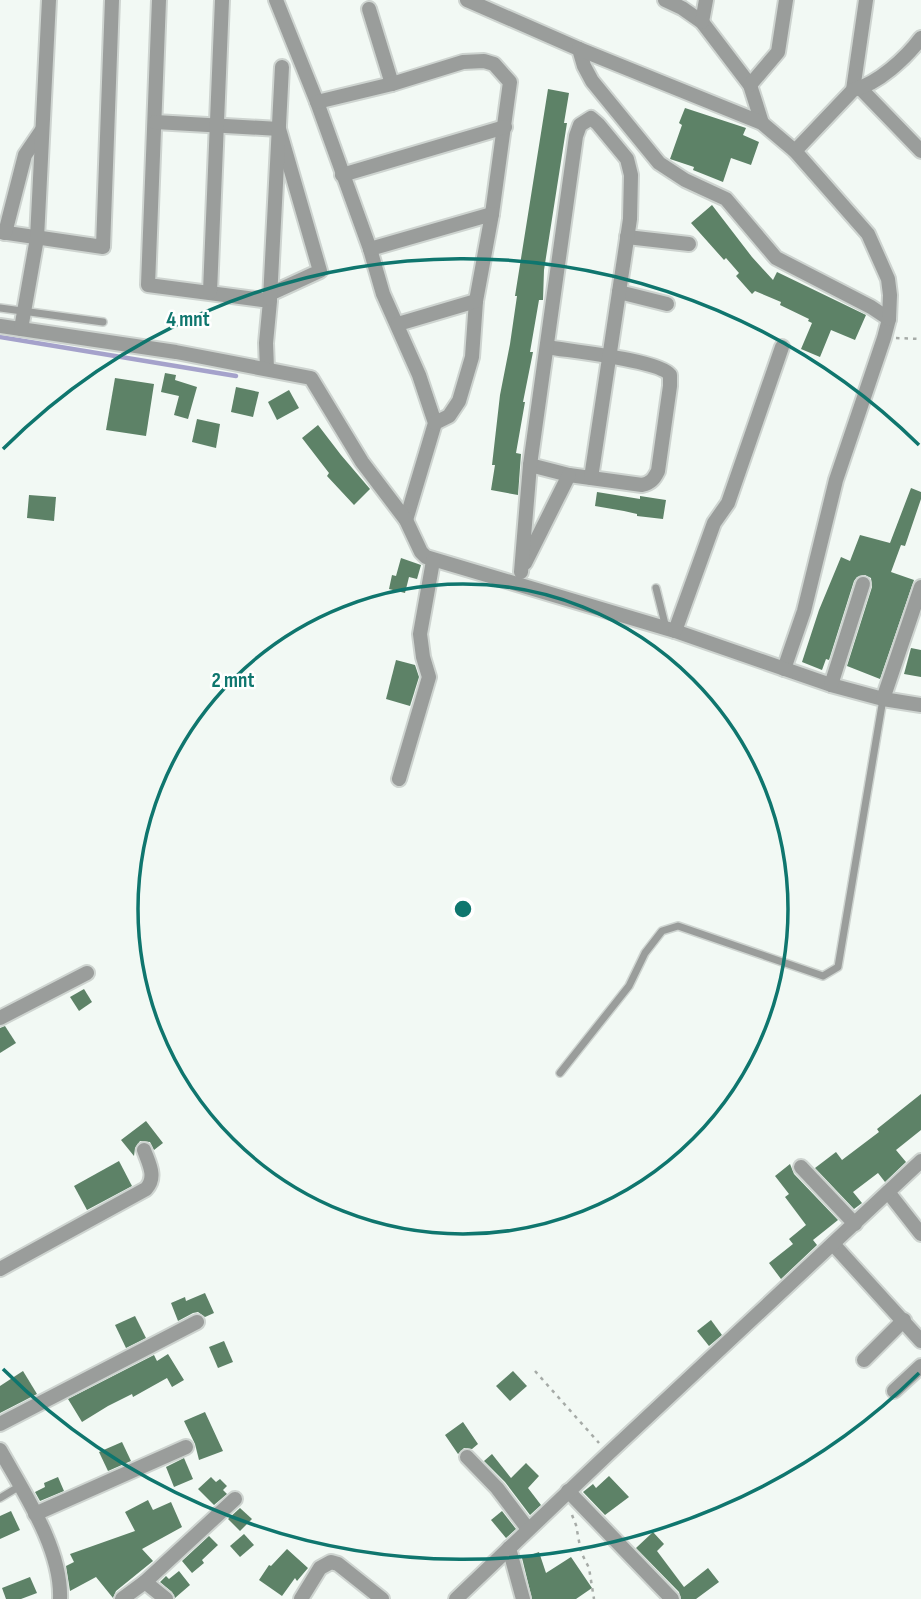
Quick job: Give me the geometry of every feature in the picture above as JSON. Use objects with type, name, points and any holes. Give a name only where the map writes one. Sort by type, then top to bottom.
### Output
[{"type":"street","points":[[21,329],[37,238],[49,0]]},
{"type":"street","points":[[42,130],[25,155],[2,233],[103,247],[113,0]]},
{"type":"street","points":[[159,0],[148,285],[270,297],[320,271],[279,129]]},
{"type":"street","points":[[210,292],[222,0]]},
{"type":"street","points":[[276,0],[317,102],[370,249],[383,294],[398,324],[435,423],[406,520]]},
{"type":"street","points":[[665,0],[702,22],[750,85],[762,123]]},
{"type":"street","points":[[702,22],[706,0]]},
{"type":"street","points":[[750,85],[778,52],[786,0]]},
{"type":"street","points":[[857,89],[866,0]]},
{"type":"street","points":[[471,1],[579,49],[762,123],[795,151],[868,234],[888,279],[889,319],[836,480],[804,611],[784,669]]},
{"type":"street","points":[[369,9],[392,84]]},
{"type":"street","points":[[795,151],[857,89],[909,54],[921,38]]},
{"type":"street","points":[[579,49],[592,81],[659,163],[685,180],[726,199],[776,258],[889,319]]},
{"type":"street","points":[[317,102],[392,84],[463,62],[484,61],[494,64],[510,82],[492,214],[476,301],[472,357],[459,401],[449,416],[435,423]]},
{"type":"street","points":[[267,369],[266,343],[282,67]]},
{"type":"street","points":[[857,89],[921,151]]},
{"type":"street","points":[[519,578],[530,465],[576,136],[580,125],[591,118],[630,166],[630,219],[592,478]]},
{"type":"street","points":[[155,122],[279,129]]},
{"type":"street","points":[[342,175],[505,127]]},
{"type":"street","points":[[370,249],[492,214]]},
{"type":"street","points":[[627,237],[689,244]]},
{"type":"street","points":[[619,292],[667,304]]},
{"type":"street","points":[[398,324],[476,301]]},
{"type":"street","points":[[0,326],[311,378],[362,462],[406,520],[421,552],[433,561],[519,578],[831,685],[883,699],[921,705]]},
{"type":"street","points":[[671,630],[704,547],[719,514],[728,503],[782,346]]},
{"type":"street","points":[[530,465],[569,475],[642,485],[655,479],[658,471],[670,376],[667,371],[660,367],[610,357],[547,347]]},
{"type":"street","points":[[519,578],[569,475]]},
{"type":"street","points":[[399,779],[429,677],[420,646],[420,634],[433,561]]},
{"type":"street","points":[[831,685],[863,584]]},
{"type":"street","points":[[883,699],[921,587]]},
{"type":"street","points":[[0,1018],[87,973]]},
{"type":"street","points":[[0,1269],[146,1189],[152,1182],[153,1174],[144,1150]]},
{"type":"street","points":[[463,1596],[528,1529],[921,1161]]},
{"type":"street","points":[[801,1167],[855,1224]]},
{"type":"street","points":[[888,1192],[921,1234]]},
{"type":"street","points":[[833,1244],[921,1341]]},
{"type":"street","points":[[864,1360],[904,1320]]},
{"type":"street","points":[[0,1424],[197,1322]]},
{"type":"street","points":[[894,1391],[921,1366]]},
{"type":"street","points":[[35,1514],[186,1447]]},
{"type":"street","points":[[0,1450],[35,1514],[57,1563],[60,1599]]},
{"type":"street","points":[[467,1457],[498,1488],[528,1529]]},
{"type":"street","points":[[564,1495],[672,1599]]},
{"type":"street","points":[[122,1599],[145,1582],[235,1499]]},
{"type":"street","points":[[509,1548],[523,1599]]},
{"type":"street","points":[[301,1599],[320,1568],[331,1562],[338,1564],[382,1599]]},
{"type":"street","points":[[145,1582],[166,1599]]},
{"type":"lane","points":[[0,308],[103,322]]},
{"type":"lane","points":[[656,588],[671,630]]},
{"type":"lane","points":[[560,1073],[629,986],[645,953],[662,931],[678,926],[823,976],[838,967],[883,699]]},
{"type":"lane","points":[[0,1498],[20,1486]]},
{"type":"path","points":[[884,338],[921,339]]},
{"type":"path","points":[[535,1371],[608,1454]]},
{"type":"path","points":[[564,1495],[576,1525],[581,1552],[589,1568],[594,1599]]},
{"type":"building","points":[[548,89],[569,93],[564,123],[567,123],[544,270],[543,300],[539,300],[516,453],[521,454],[518,495],[491,490],[495,465],[492,465],[500,395]]},
{"type":"building","points":[[685,108],[746,128],[743,135],[759,142],[751,165],[731,158],[723,182],[693,170],[694,167],[670,159]]},
{"type":"building","points":[[712,205],[773,280],[777,272],[866,315],[855,340],[831,330],[820,357],[801,349],[812,323],[809,319],[780,305],[781,302],[755,291],[752,294],[736,276],[739,273],[691,223]]},
{"type":"building","points":[[165,373],[176,375],[175,380],[197,387],[188,419],[174,415],[179,396],[161,392]]},
{"type":"building","points":[[115,378],[154,384],[146,436],[106,430]]},
{"type":"building","points":[[236,387],[259,392],[253,417],[231,412]]},
{"type":"building","points":[[289,390],[299,408],[277,420],[268,402]]},
{"type":"building","points":[[197,419],[220,424],[216,448],[192,442]]},
{"type":"building","points":[[318,425],[370,489],[354,505],[327,476],[329,473],[302,438]]},
{"type":"building","points":[[911,488],[921,492],[921,499],[905,546],[901,545],[891,572],[914,580],[880,679],[847,666],[872,587],[871,578],[865,575],[854,581],[829,660],[826,659],[822,670],[802,662],[819,610],[841,557],[850,561],[860,535],[890,543]]},
{"type":"building","points":[[597,492],[666,500],[663,519],[595,506]]},
{"type":"building","points":[[29,495],[56,497],[54,521],[27,518]]},
{"type":"building","points":[[401,558],[421,565],[417,579],[409,577],[405,593],[389,589],[392,575],[396,576]]},
{"type":"building","points":[[911,648],[921,650],[921,677],[904,674]]},
{"type":"building","points":[[396,660],[415,665],[419,677],[410,706],[386,699]]},
{"type":"building","points":[[84,989],[92,1002],[79,1011],[70,997]]},
{"type":"building","points":[[5,1026],[16,1043],[0,1053],[0,1028]]},
{"type":"building","points":[[921,1094],[921,1130],[896,1150],[906,1162],[885,1182],[878,1173],[853,1192],[862,1203],[854,1209],[815,1168],[836,1152],[842,1160],[879,1132],[877,1129]]},
{"type":"building","points":[[146,1121],[163,1143],[154,1150],[150,1142],[140,1141],[134,1156],[121,1140]]},
{"type":"building","points":[[119,1161],[132,1186],[87,1210],[74,1186]]},
{"type":"building","points":[[790,1164],[794,1174],[838,1220],[813,1240],[817,1245],[781,1279],[769,1263],[793,1244],[789,1239],[806,1225],[785,1197],[789,1194],[775,1176]]},
{"type":"building","points":[[205,1293],[214,1313],[205,1317],[198,1312],[193,1313],[178,1321],[171,1303],[185,1297],[186,1301]]},
{"type":"building","points":[[135,1316],[146,1338],[126,1348],[115,1325]]},
{"type":"building","points":[[711,1320],[722,1335],[709,1346],[697,1331]]},
{"type":"building","points":[[224,1341],[233,1362],[218,1368],[209,1347]]},
{"type":"building","points":[[168,1354],[184,1380],[172,1387],[167,1378],[133,1397],[132,1394],[108,1406],[82,1422],[68,1399],[154,1355],[157,1361]]},
{"type":"building","points":[[23,1371],[37,1394],[0,1413],[0,1386]]},
{"type":"building","points":[[513,1371],[527,1386],[510,1401],[496,1386]]},
{"type":"building","points":[[205,1412],[223,1451],[199,1460],[184,1421]]},
{"type":"building","points":[[463,1422],[478,1444],[472,1449],[464,1448],[458,1454],[445,1435]]},
{"type":"building","points":[[122,1442],[131,1461],[108,1471],[99,1452]]},
{"type":"building","points":[[492,1454],[511,1478],[526,1463],[539,1476],[528,1488],[541,1505],[530,1515],[505,1482],[484,1461]]},
{"type":"building","points":[[184,1458],[193,1479],[174,1487],[166,1467]]},
{"type":"building","points":[[609,1476],[629,1497],[605,1515],[583,1492],[593,1484],[596,1488]]},
{"type":"building","points":[[58,1477],[64,1491],[40,1501],[35,1492],[45,1487],[44,1483]]},
{"type":"building","points":[[211,1477],[216,1482],[220,1479],[227,1486],[223,1490],[227,1494],[214,1505],[198,1489]]},
{"type":"building","points":[[148,1500],[153,1510],[171,1502],[182,1527],[142,1549],[153,1561],[116,1591],[113,1598],[96,1577],[70,1591],[66,1566],[74,1562],[70,1554],[135,1531],[125,1512]]},
{"type":"building","points":[[240,1508],[252,1519],[240,1531],[228,1519]]},
{"type":"building","points":[[11,1511],[20,1530],[0,1539],[0,1516]]},
{"type":"building","points":[[502,1511],[516,1529],[506,1538],[491,1520]]},
{"type":"building","points":[[653,1532],[664,1544],[657,1551],[684,1587],[708,1568],[719,1582],[696,1599],[681,1599],[679,1592],[636,1548]]},
{"type":"building","points":[[244,1534],[254,1545],[240,1557],[230,1546]]},
{"type":"building","points":[[209,1536],[218,1545],[192,1573],[182,1561]]},
{"type":"building","points":[[287,1549],[308,1568],[297,1581],[295,1578],[282,1596],[259,1580],[269,1565]]},
{"type":"building","points":[[539,1552],[546,1573],[571,1557],[592,1588],[576,1599],[532,1599],[522,1558]]},
{"type":"building","points":[[179,1571],[190,1585],[175,1598],[160,1582],[166,1576],[169,1579]]},
{"type":"building","points":[[30,1577],[37,1593],[21,1599],[6,1599],[2,1588]]},
{"type":"waterway","points":[[0,337],[236,376]]}]
